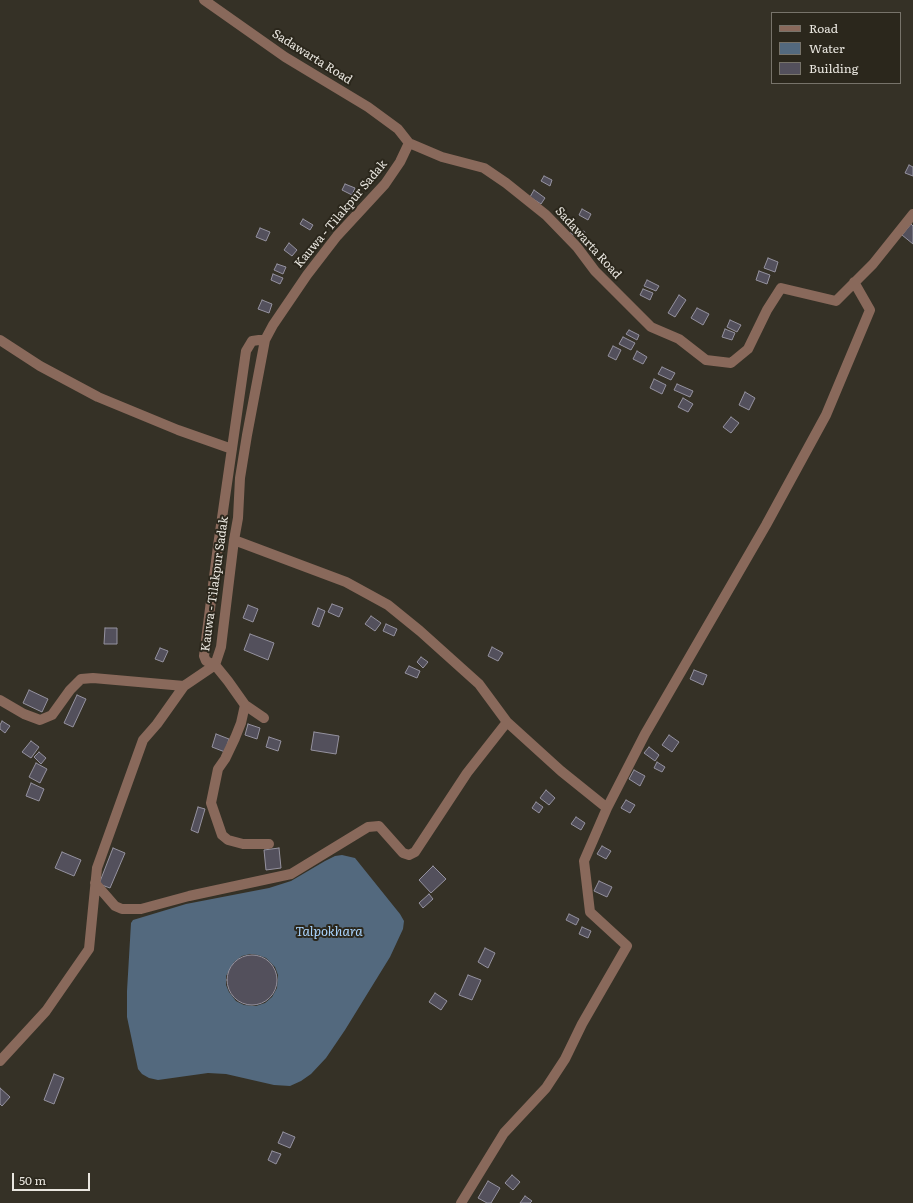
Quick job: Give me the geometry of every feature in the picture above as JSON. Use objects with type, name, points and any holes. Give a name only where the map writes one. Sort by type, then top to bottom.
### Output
[{"type":"street","name":"Sadawarta Road","points":[[204,0],[285,57],[368,107],[398,128],[409,143],[442,157],[484,168],[506,183],[546,215],[577,246],[594,271],[651,327],[679,339],[706,360],[731,363],[748,349],[767,310],[781,288],[836,301],[873,264],[913,214]]},
{"type":"street","name":"Kauwa - Tilakpur Sadak","points":[[0,1061],[46,1010],[89,949],[97,868],[144,740],[184,686],[215,665],[221,647],[238,518],[240,478],[265,340],[273,325],[307,275],[337,236],[385,184],[400,162],[409,143]]},
{"type":"street","points":[[461,1203],[504,1133],[546,1088],[565,1059],[582,1024],[627,946],[590,912],[584,861],[607,808],[645,734],[766,525],[826,415],[870,310],[854,282]]},
{"type":"street","points":[[0,340],[40,366],[98,397],[178,430],[232,449]]},
{"type":"street","points":[[264,718],[245,705],[215,665],[206,660],[204,656],[246,351],[252,341],[265,340]]},
{"type":"street","points":[[234,540],[346,582],[388,605],[420,631],[479,684],[507,722],[607,808]]},
{"type":"street","points":[[0,700],[24,714],[40,720],[52,716],[70,690],[82,679],[93,678],[184,686]]},
{"type":"street","points":[[245,705],[241,723],[235,738],[225,759],[218,769],[211,803],[222,835],[228,840],[243,844],[269,844]]},
{"type":"street","points":[[95,884],[115,906],[122,909],[141,909],[189,896],[291,874],[368,827],[379,826],[403,853],[409,855],[415,852],[467,773],[507,722]]},
{"type":"water","name":"Talpokhara","points":[[342,855],[355,858],[404,921],[403,929],[390,957],[326,1058],[311,1074],[290,1086],[274,1085],[226,1074],[208,1073],[158,1080],[149,1078],[142,1074],[138,1069],[127,1017],[131,923],[133,920],[186,904],[269,888],[291,881],[335,856]],"holes":[[[250,954],[266,958],[275,967],[278,975],[277,988],[272,997],[265,1003],[256,1006],[244,1005],[236,1001],[229,992],[226,985],[226,976],[234,962],[242,956]]]},
{"type":"building","points":[[909,165],[913,167],[913,176],[905,173]]},
{"type":"building","points":[[544,176],[552,180],[550,186],[541,181]]},
{"type":"building","points":[[345,184],[355,188],[352,195],[342,190]]},
{"type":"building","points":[[534,190],[545,198],[541,204],[530,197]]},
{"type":"building","points":[[582,209],[591,214],[588,220],[579,215]]},
{"type":"building","points":[[303,219],[313,225],[310,230],[300,224]]},
{"type":"building","points":[[911,224],[913,226],[913,244],[902,235]]},
{"type":"building","points":[[574,226],[585,232],[581,239],[570,233]]},
{"type":"building","points":[[260,228],[270,232],[266,241],[256,237]]},
{"type":"building","points":[[289,243],[297,250],[292,256],[284,250]]},
{"type":"building","points":[[768,258],[778,262],[775,272],[764,268]]},
{"type":"building","points":[[277,264],[286,267],[283,274],[274,270]]},
{"type":"building","points":[[759,271],[770,275],[767,284],[756,280]]},
{"type":"building","points":[[273,274],[283,278],[280,284],[271,280]]},
{"type":"building","points":[[647,280],[659,286],[656,291],[644,286]]},
{"type":"building","points":[[643,289],[653,293],[650,300],[640,295]]},
{"type":"building","points":[[679,295],[686,300],[675,317],[668,313]]},
{"type":"building","points":[[262,300],[272,304],[269,313],[258,309]]},
{"type":"building","points":[[697,308],[709,314],[703,325],[691,318]]},
{"type":"building","points":[[730,320],[741,325],[737,332],[727,327]]},
{"type":"building","points":[[725,329],[735,333],[732,340],[722,337]]},
{"type":"building","points":[[629,330],[639,335],[637,340],[626,334]]},
{"type":"building","points":[[623,337],[635,343],[631,350],[619,344]]},
{"type":"building","points":[[613,346],[621,350],[616,360],[608,356]]},
{"type":"building","points":[[637,351],[647,357],[643,364],[633,359]]},
{"type":"building","points":[[662,367],[675,373],[671,380],[658,374]]},
{"type":"building","points":[[654,379],[666,385],[662,394],[650,388]]},
{"type":"building","points":[[677,384],[693,391],[690,397],[674,390]]},
{"type":"building","points":[[745,392],[755,398],[749,410],[739,405]]},
{"type":"building","points":[[683,398],[693,404],[688,412],[678,407]]},
{"type":"building","points":[[731,417],[739,423],[731,433],[723,427]]},
{"type":"building","points":[[332,604],[343,608],[339,617],[328,612]]},
{"type":"building","points":[[248,605],[258,609],[253,622],[243,618]]},
{"type":"building","points":[[318,608],[325,611],[319,627],[312,624]]},
{"type":"building","points":[[371,616],[381,623],[375,631],[365,624]]},
{"type":"building","points":[[386,624],[397,629],[394,636],[383,631]]},
{"type":"building","points":[[105,628],[117,628],[117,644],[104,644]]},
{"type":"building","points":[[250,634],[274,643],[268,660],[244,650]]},
{"type":"building","points":[[492,647],[503,653],[498,661],[488,656]]},
{"type":"building","points":[[160,648],[168,651],[163,662],[155,659]]},
{"type":"building","points":[[421,657],[428,662],[423,668],[417,662]]},
{"type":"building","points":[[409,666],[420,671],[417,678],[405,673]]},
{"type":"building","points":[[694,670],[707,675],[703,685],[690,679]]},
{"type":"building","points":[[29,690],[48,699],[42,712],[23,703]]},
{"type":"building","points":[[77,695],[86,699],[73,727],[64,723]]},
{"type":"building","points":[[2,721],[10,726],[5,733],[0,729]]},
{"type":"building","points":[[248,724],[260,728],[257,739],[245,735]]},
{"type":"building","points":[[314,732],[339,736],[336,754],[311,750]]},
{"type":"building","points":[[216,734],[229,739],[225,752],[212,747]]},
{"type":"building","points":[[669,735],[679,742],[672,752],[662,745]]},
{"type":"building","points":[[269,737],[281,741],[278,751],[266,747]]},
{"type":"building","points":[[31,741],[39,747],[31,758],[22,752]]},
{"type":"building","points":[[649,747],[659,755],[655,761],[644,753]]},
{"type":"building","points":[[39,752],[46,758],[41,764],[34,757]]},
{"type":"building","points":[[657,762],[665,767],[662,772],[654,768]]},
{"type":"building","points":[[36,763],[47,769],[40,783],[29,777]]},
{"type":"building","points":[[634,770],[645,776],[640,786],[629,779]]},
{"type":"building","points":[[31,783],[44,789],[39,801],[26,796]]},
{"type":"building","points":[[546,790],[555,798],[549,805],[540,798]]},
{"type":"building","points":[[626,800],[635,805],[630,813],[621,808]]},
{"type":"building","points":[[536,802],[543,807],[539,813],[532,808]]},
{"type":"building","points":[[198,807],[205,809],[198,833],[191,830]]},
{"type":"building","points":[[576,817],[585,823],[581,830],[571,824]]},
{"type":"building","points":[[602,846],[611,851],[606,859],[597,854]]},
{"type":"building","points":[[113,848],[125,853],[110,888],[99,884]]},
{"type":"building","points":[[279,848],[281,868],[266,870],[264,850]]},
{"type":"building","points":[[62,852],[81,860],[74,876],[55,868]]},
{"type":"building","points":[[433,866],[446,879],[431,893],[419,880]]},
{"type":"building","points":[[599,881],[612,887],[607,897],[594,891]]},
{"type":"building","points":[[429,894],[433,899],[423,908],[419,903]]},
{"type":"building","points":[[569,914],[579,919],[576,925],[566,920]]},
{"type":"building","points":[[582,927],[591,931],[588,938],[579,934]]},
{"type":"building","points":[[485,948],[495,953],[488,968],[478,962]]},
{"type":"building","points":[[247,955],[257,955],[270,962],[277,975],[277,985],[270,998],[257,1005],[247,1005],[238,1001],[231,994],[227,985],[227,975],[231,966],[238,959]]},
{"type":"building","points":[[468,975],[481,980],[472,1000],[459,995]]},
{"type":"building","points":[[435,993],[447,1001],[441,1010],[429,1002]]},
{"type":"building","points":[[54,1074],[64,1078],[54,1104],[44,1100]]},
{"type":"building","points":[[0,1088],[10,1097],[2,1106],[0,1104]]},
{"type":"building","points":[[283,1132],[295,1137],[290,1148],[278,1143]]},
{"type":"building","points":[[272,1151],[281,1154],[276,1164],[268,1160]]},
{"type":"building","points":[[512,1175],[520,1182],[513,1190],[505,1183]]},
{"type":"building","points":[[488,1181],[500,1188],[491,1203],[487,1203],[478,1198]]},
{"type":"building","points":[[525,1196],[532,1201],[530,1203],[520,1203]]}]
